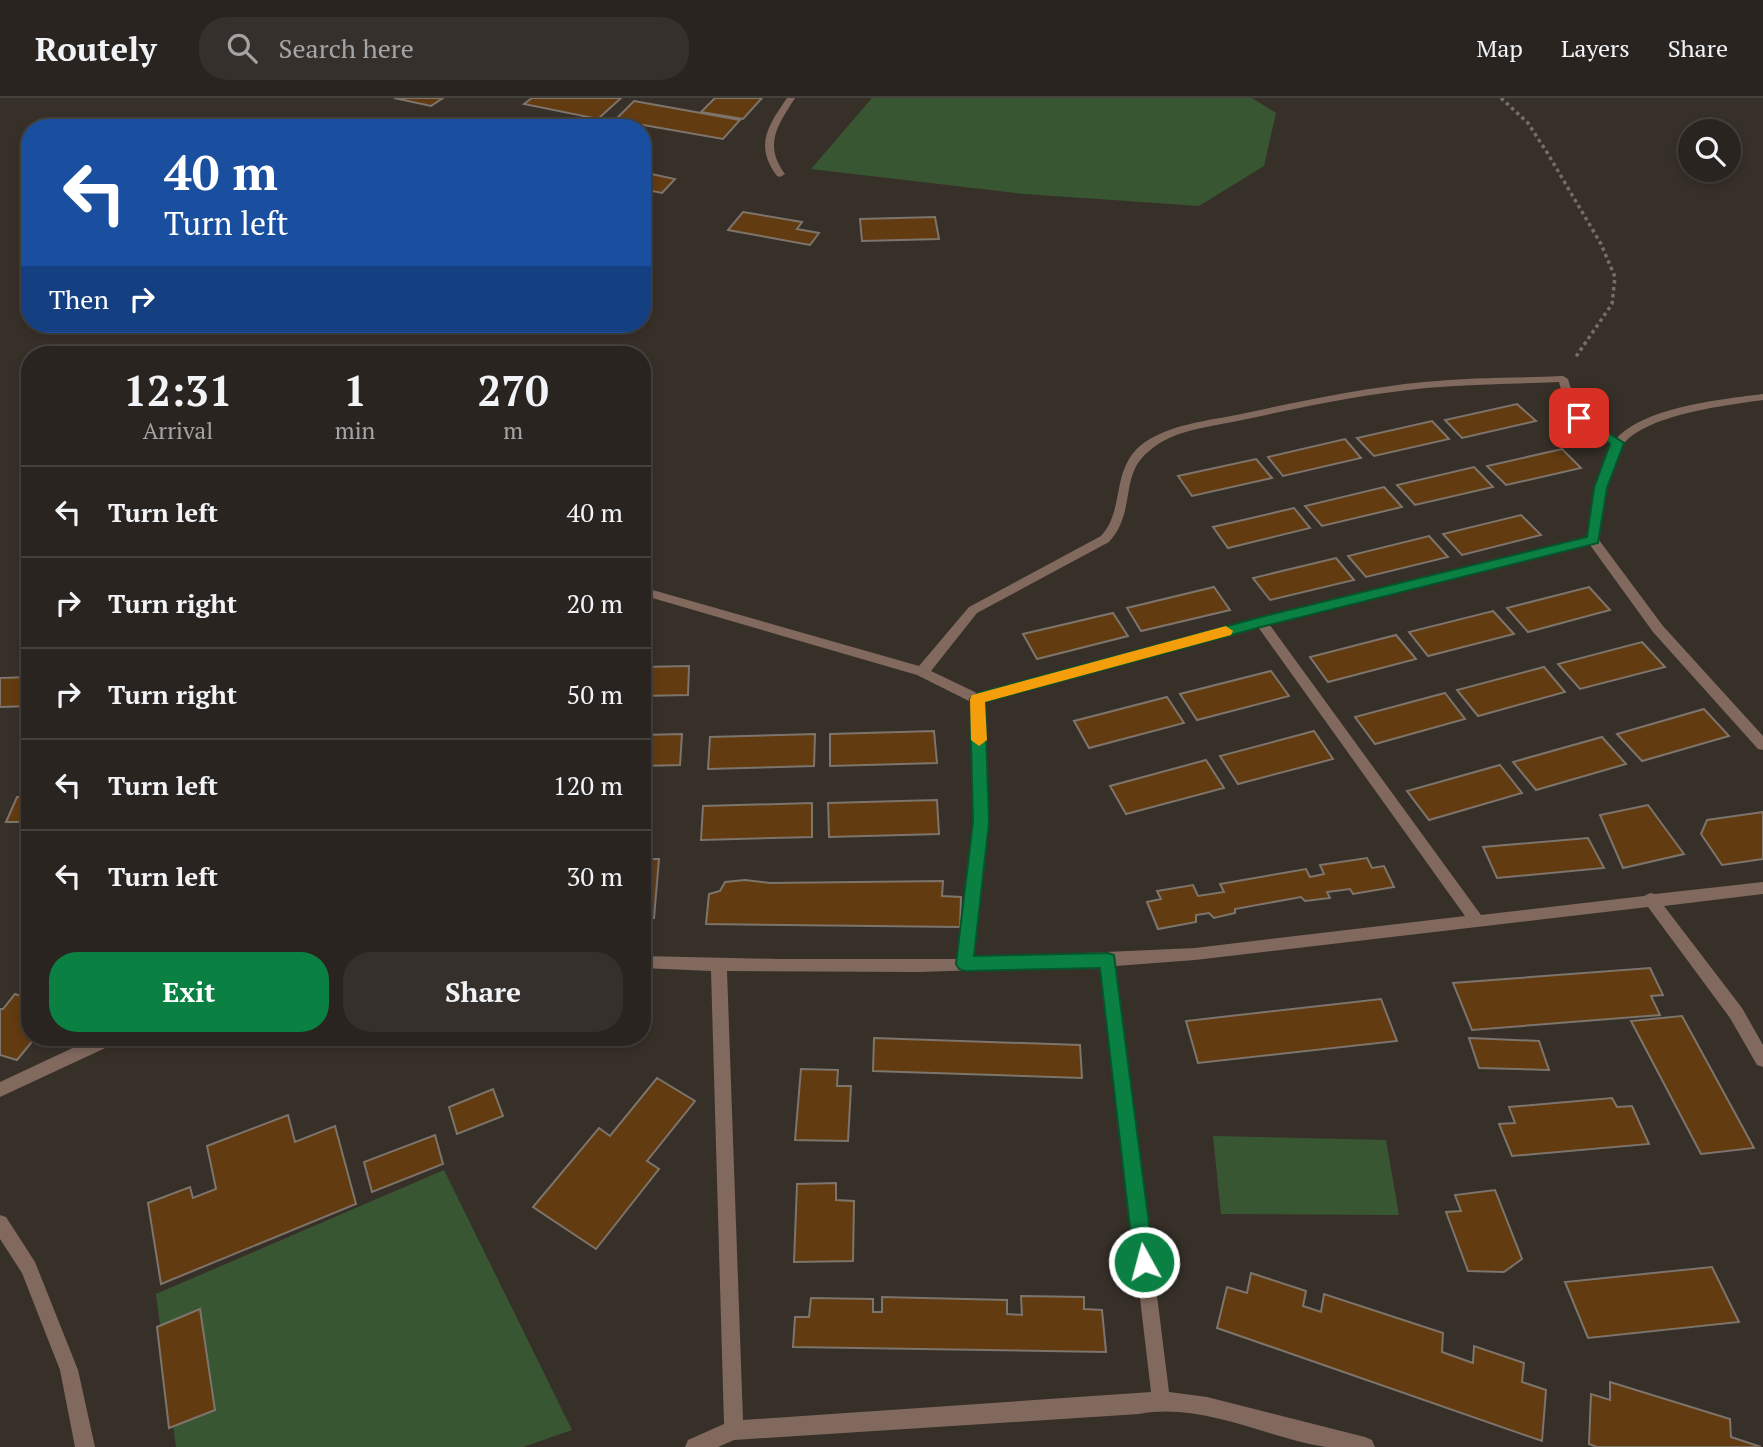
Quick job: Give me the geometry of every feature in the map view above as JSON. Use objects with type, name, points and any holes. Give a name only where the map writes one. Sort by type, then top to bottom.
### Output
[{"type":"street","points":[[780,174],[769,163],[768,148],[771,132],[791,98]]},
{"type":"street","points":[[922,672],[973,610],[1105,539],[1114,531],[1119,522],[1122,483],[1129,464],[1147,446],[1182,430],[1312,402],[1424,385],[1563,379],[1568,401],[1579,418],[1617,443]]},
{"type":"street","points":[[1763,397],[1663,418],[1633,429],[1617,443],[1600,488],[1593,540],[1658,629],[1763,745]]},
{"type":"street","points":[[651,594],[922,672],[978,699],[1261,622],[1593,540]]},
{"type":"street","points":[[1261,622],[1476,920]]},
{"type":"street","points":[[965,964],[981,822],[978,699]]},
{"type":"street","points":[[651,962],[719,965],[1108,961],[1195,954],[1650,899],[1763,888]]},
{"type":"street","points":[[1650,899],[1735,1013],[1763,1060]]},
{"type":"street","points":[[1108,961],[1161,1400]]},
{"type":"street","points":[[719,965],[734,1430]]},
{"type":"street","points":[[0,1090],[93,1046]]},
{"type":"street","points":[[0,1223],[29,1268],[69,1370],[85,1447]]},
{"type":"street","points":[[695,1447],[734,1430],[1139,1404],[1161,1400],[1207,1407],[1365,1447]]},
{"type":"path","points":[[1501,98],[1528,123],[1548,154],[1573,202],[1601,244],[1615,277],[1612,304],[1584,342],[1563,379]]},
{"type":"green space","points":[[872,98],[1252,98],[1276,113],[1264,166],[1199,206],[1025,194],[811,169]]},
{"type":"green space","points":[[1213,1136],[1386,1140],[1399,1215],[1221,1214]]},
{"type":"green space","points":[[444,1170],[572,1430],[523,1447],[176,1447],[156,1294]]},
{"type":"building","points":[[394,98],[443,98],[431,106]]},
{"type":"building","points":[[532,98],[621,98],[598,119],[524,104]]},
{"type":"building","points":[[715,98],[762,98],[743,119],[701,112]]},
{"type":"building","points":[[634,101],[740,120],[723,139],[651,126],[651,119],[616,119]]},
{"type":"building","points":[[651,174],[675,179],[662,193],[651,191]]},
{"type":"building","points":[[743,212],[802,222],[797,229],[819,233],[810,245],[728,230]]},
{"type":"building","points":[[935,217],[939,239],[862,241],[860,219]]},
{"type":"building","points":[[1517,404],[1536,421],[1462,438],[1445,420]]},
{"type":"building","points":[[1432,421],[1449,439],[1374,456],[1357,438]]},
{"type":"building","points":[[1345,439],[1361,458],[1283,476],[1268,457]]},
{"type":"building","points":[[1562,449],[1581,468],[1506,485],[1487,466]]},
{"type":"building","points":[[1256,459],[1272,478],[1192,496],[1178,476]]},
{"type":"building","points":[[1474,467],[1493,487],[1415,505],[1397,485]]},
{"type":"building","points":[[1384,487],[1402,507],[1322,526],[1305,506]]},
{"type":"building","points":[[1294,508],[1310,528],[1228,548],[1213,527]]},
{"type":"building","points":[[1521,515],[1541,535],[1462,555],[1443,534]]},
{"type":"building","points":[[1429,536],[1448,557],[1366,577],[1348,556]]},
{"type":"building","points":[[1336,558],[1354,580],[1270,600],[1253,578]]},
{"type":"building","points":[[1214,587],[1230,610],[1141,631],[1127,608]]},
{"type":"building","points":[[1589,587],[1610,610],[1528,632],[1507,608]]},
{"type":"building","points":[[1493,611],[1514,634],[1428,656],[1409,632]]},
{"type":"building","points":[[1113,613],[1128,636],[1037,659],[1023,634]]},
{"type":"building","points":[[1396,635],[1416,659],[1328,682],[1310,657]]},
{"type":"building","points":[[1642,642],[1665,667],[1580,689],[1558,664]]},
{"type":"building","points":[[689,666],[688,695],[651,696],[651,667]]},
{"type":"building","points":[[1544,667],[1565,692],[1478,716],[1457,690]]},
{"type":"building","points":[[1271,671],[1289,696],[1197,720],[1180,694]]},
{"type":"building","points":[[21,677],[21,706],[0,707],[0,678]]},
{"type":"building","points":[[1445,693],[1465,719],[1375,744],[1355,717]]},
{"type":"building","points":[[1167,697],[1184,723],[1089,748],[1074,721]]},
{"type":"building","points":[[1704,709],[1729,736],[1642,761],[1617,734]]},
{"type":"building","points":[[934,731],[937,763],[830,766],[830,734]]},
{"type":"building","points":[[1314,731],[1333,759],[1238,784],[1220,756]]},
{"type":"building","points":[[682,734],[680,765],[651,766],[651,735]]},
{"type":"building","points":[[815,734],[814,766],[708,769],[710,737]]},
{"type":"building","points":[[1602,737],[1626,764],[1536,790],[1513,762]]},
{"type":"building","points":[[1206,760],[1224,788],[1126,814],[1110,786]]},
{"type":"building","points":[[1500,765],[1522,793],[1429,820],[1407,791]]},
{"type":"building","points":[[17,797],[21,797],[21,822],[6,822]]},
{"type":"building","points":[[937,800],[939,834],[829,837],[828,803]]},
{"type":"building","points":[[812,803],[812,837],[701,840],[703,806]]},
{"type":"building","points":[[1648,805],[1684,854],[1623,868],[1600,815]]},
{"type":"building","points":[[1763,812],[1763,859],[1722,865],[1701,834],[1707,820]]},
{"type":"building","points":[[1588,838],[1604,868],[1497,878],[1483,847]]},
{"type":"building","points":[[1367,858],[1372,868],[1384,866],[1394,887],[1353,894],[1350,889],[1327,892],[1330,898],[1305,901],[1301,897],[1235,909],[1235,913],[1214,918],[1209,913],[1196,915],[1196,922],[1158,929],[1147,902],[1161,899],[1157,891],[1193,885],[1198,896],[1224,892],[1220,884],[1306,869],[1310,877],[1324,874],[1320,865]]},
{"type":"building","points":[[651,859],[659,859],[654,918],[651,918]]},
{"type":"building","points":[[745,880],[770,883],[943,881],[942,896],[961,897],[960,927],[706,924],[709,894],[720,891],[725,882]]},
{"type":"building","points":[[1650,968],[1663,995],[1651,996],[1660,1015],[1472,1030],[1453,983]]},
{"type":"building","points":[[15,994],[21,996],[21,1046],[28,1046],[17,1060],[0,1055],[0,1009],[3,1009]]},
{"type":"building","points":[[1381,999],[1397,1041],[1198,1063],[1186,1021]]},
{"type":"building","points":[[1682,1016],[1754,1148],[1701,1154],[1631,1021]]},
{"type":"building","points":[[874,1038],[1080,1045],[1082,1078],[873,1071]]},
{"type":"building","points":[[1469,1038],[1539,1041],[1549,1070],[1479,1068]]},
{"type":"building","points":[[801,1069],[838,1070],[837,1086],[851,1086],[848,1141],[795,1140]]},
{"type":"building","points":[[657,1078],[695,1101],[647,1161],[659,1169],[596,1249],[533,1207],[599,1128],[610,1136]]},
{"type":"building","points":[[493,1089],[503,1116],[457,1134],[449,1107]]},
{"type":"building","points":[[1612,1098],[1617,1107],[1632,1106],[1649,1144],[1512,1156],[1499,1124],[1515,1123],[1509,1107]]},
{"type":"building","points":[[288,1115],[295,1142],[335,1126],[356,1204],[161,1284],[148,1203],[190,1187],[193,1198],[216,1189],[207,1146]]},
{"type":"building","points":[[435,1135],[443,1164],[372,1192],[364,1162]]},
{"type":"building","points":[[836,1183],[836,1200],[854,1201],[853,1261],[794,1262],[797,1184]]},
{"type":"building","points":[[1495,1190],[1522,1259],[1504,1272],[1468,1271],[1446,1212],[1461,1211],[1455,1195]]},
{"type":"building","points":[[1712,1267],[1739,1322],[1588,1338],[1565,1282]]},
{"type":"building","points":[[1251,1273],[1306,1291],[1303,1306],[1321,1312],[1324,1294],[1443,1333],[1442,1352],[1473,1363],[1474,1346],[1524,1363],[1522,1382],[1546,1390],[1542,1441],[1217,1328],[1227,1287],[1247,1293]]},
{"type":"building","points":[[1021,1296],[1084,1297],[1084,1309],[1102,1310],[1106,1352],[793,1347],[795,1317],[809,1317],[811,1298],[873,1299],[873,1312],[882,1312],[882,1297],[1007,1300],[1007,1314],[1022,1315]]},
{"type":"building","points":[[200,1309],[215,1410],[169,1428],[157,1327]]},
{"type":"building","points":[[1610,1382],[1730,1419],[1731,1437],[1761,1447],[1597,1447],[1589,1444],[1591,1394],[1610,1400]]},
{"type":"slow traffic","points":[[979,740],[978,699],[1226,631]]},
{"type":"route","points":[[1144,1262],[1108,961],[965,964],[981,822],[978,699],[1261,622],[1593,540],[1600,488],[1617,443],[1579,418]]}]
